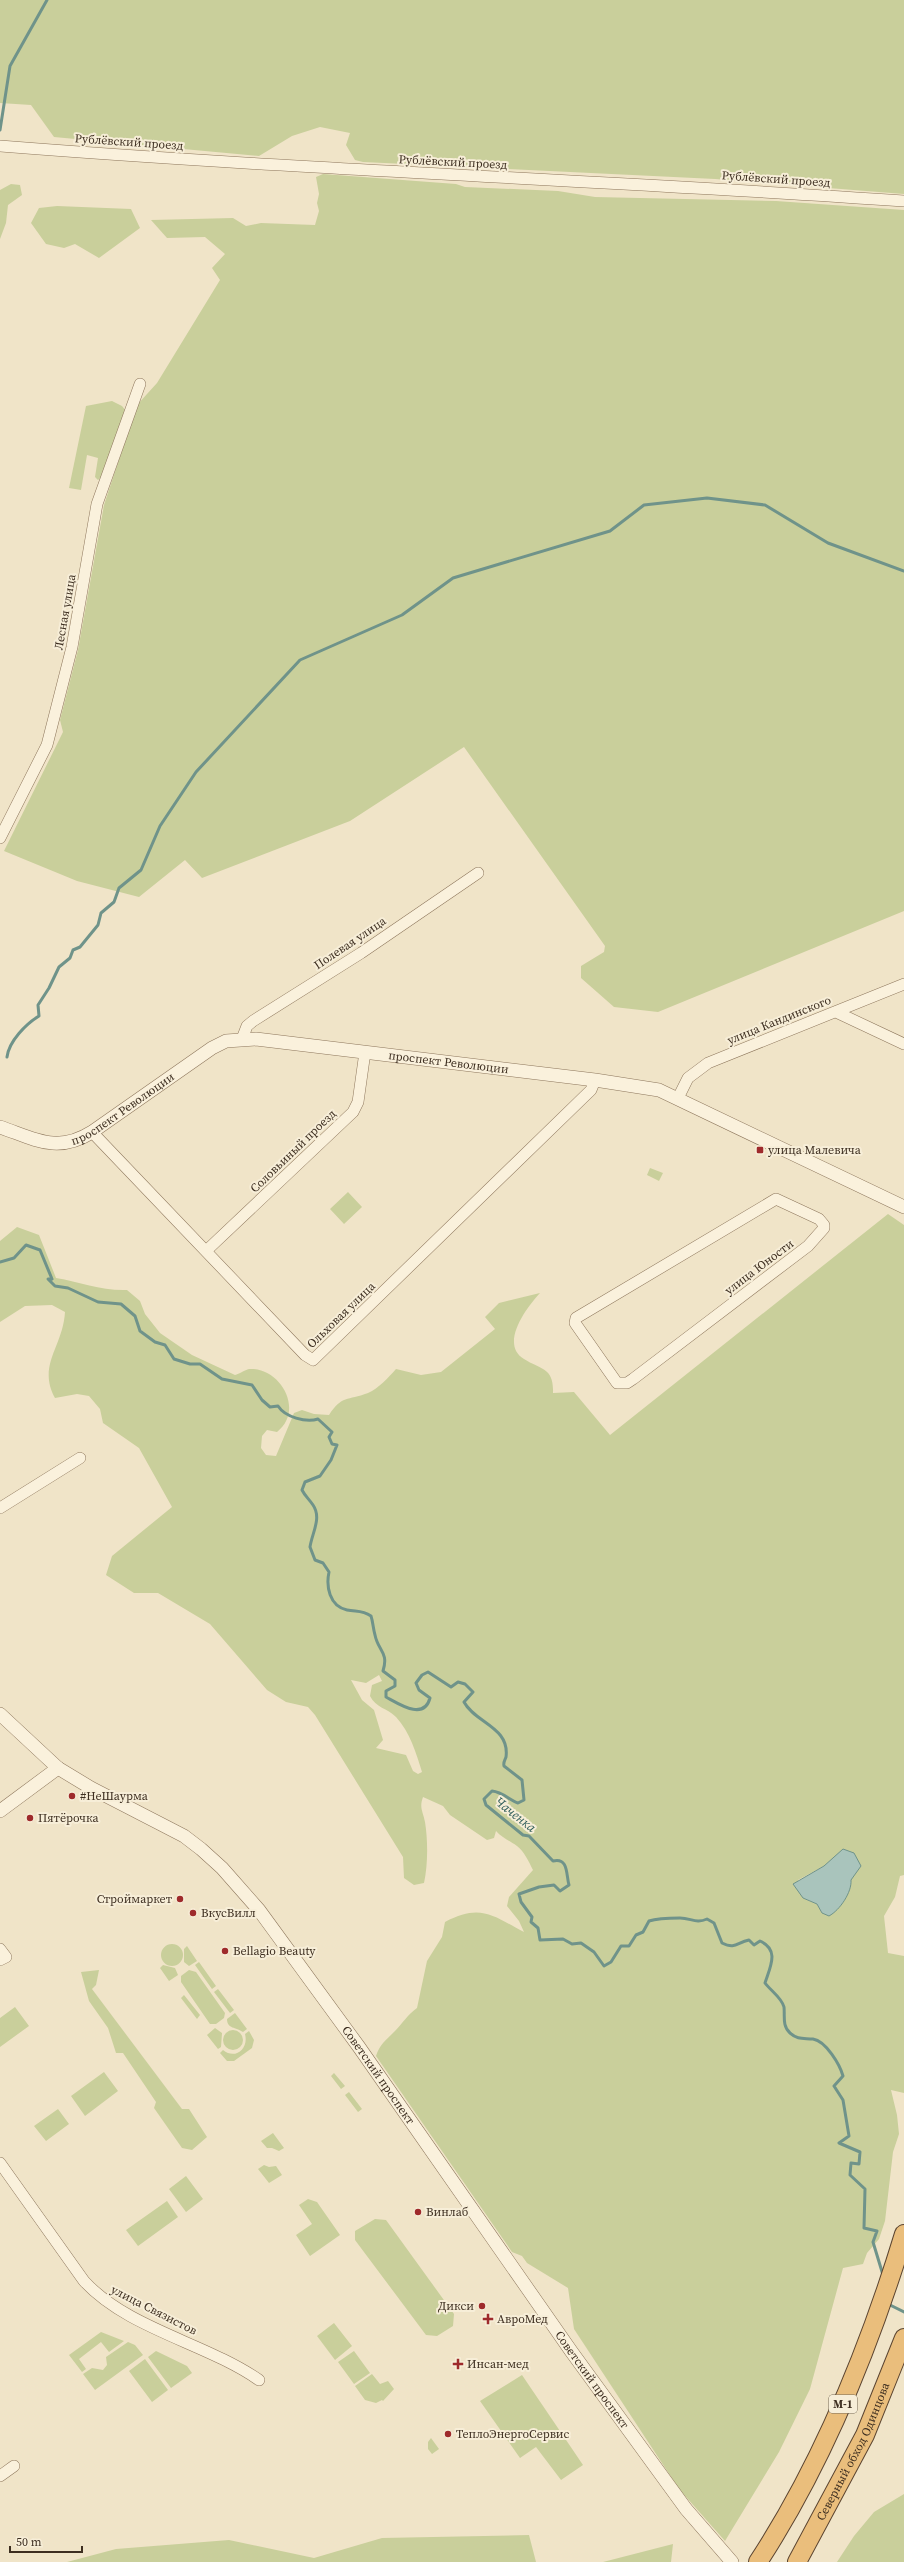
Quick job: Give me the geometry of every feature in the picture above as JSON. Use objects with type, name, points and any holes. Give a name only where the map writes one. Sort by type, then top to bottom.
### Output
[{"type":"highway","name":"М-1","points":[[758,2562],[795,2500],[835,2422],[875,2324],[904,2234]]},
{"type":"highway","name":"Северный обход Одинцова","points":[[797,2562],[864,2435],[904,2338]]},
{"type":"street","name":"Рублёвский проезд","points":[[0,146],[271,165],[761,191],[904,201]]},
{"type":"street","name":"Лесная улица","points":[[0,838],[47,745],[72,647],[97,504],[140,384]]},
{"type":"street","name":"Полевая улица","points":[[242,1039],[247,1026],[253,1021],[350,961],[478,873]]},
{"type":"street","name":"улица Кандинского","points":[[678,1098],[688,1078],[699,1068],[904,984]]},
{"type":"street","points":[[836,1012],[904,1044]]},
{"type":"street","name":"проспект Революции","points":[[0,1127],[46,1143],[71,1143],[92,1132],[212,1048],[226,1042],[242,1039],[365,1052],[595,1080],[659,1090],[904,1207]]},
{"type":"street","name":"Соловьиный проезд","points":[[206,1251],[353,1112],[358,1102],[365,1052]]},
{"type":"street","name":"Ольховая улица","points":[[92,1132],[305,1355],[313,1360],[591,1090],[595,1080]]},
{"type":"street","name":"улица Юности","points":[[773,1200],[782,1200],[819,1219],[824,1225],[824,1228],[808,1246],[633,1380],[622,1384],[617,1383],[575,1323],[581,1313],[621,1291],[773,1200]]},
{"type":"street","points":[[0,1508],[80,1458]]},
{"type":"street","name":"Советский проспект","points":[[0,1714],[58,1768],[91,1788],[184,1836],[222,1868],[259,1910],[359,2047],[518,2278],[686,2509],[732,2562]]},
{"type":"street","points":[[0,1811],[58,1768]]},
{"type":"street","points":[[0,1949],[6,1956],[0,1960]]},
{"type":"street","name":"улица Связистов","points":[[0,2163],[84,2281],[100,2296],[150,2324],[244,2369],[259,2380]]},
{"type":"street","points":[[0,2476],[14,2466]]},
{"type":"green space","points":[[0,0],[904,0],[904,194],[715,179],[363,162],[355,160],[346,145],[350,133],[320,127],[292,136],[259,156],[54,137],[31,105],[0,103]]},
{"type":"green space","points":[[323,174],[456,184],[465,187],[558,191],[595,197],[776,201],[904,210],[904,911],[658,1012],[614,1007],[581,978],[581,966],[604,952],[605,946],[464,747],[350,821],[202,878],[185,860],[139,897],[77,881],[4,851],[63,732],[60,720],[78,650],[104,505],[137,405],[157,383],[220,280],[212,268],[225,254],[205,237],[167,238],[151,220],[233,218],[246,226],[261,223],[315,225],[319,211],[317,203],[319,194],[316,177]]},
{"type":"green space","points":[[11,184],[20,185],[22,195],[8,205],[6,223],[0,239],[0,190]]},
{"type":"green space","points":[[57,206],[131,209],[140,228],[99,258],[75,244],[64,248],[46,244],[31,223],[39,208]]},
{"type":"green space","points":[[112,401],[122,406],[126,411],[103,475],[98,480],[95,477],[98,458],[87,455],[81,490],[69,488],[86,406]]},
{"type":"green space","points":[[650,1168],[663,1173],[659,1181],[647,1175]]},
{"type":"green space","points":[[348,1192],[362,1207],[344,1224],[330,1209]]},
{"type":"green space","points":[[888,1214],[904,1225],[904,1875],[900,1876],[895,1897],[884,1916],[888,1953],[904,1956],[904,2093],[891,2090],[897,2115],[899,2134],[893,2152],[885,2221],[879,2239],[867,2253],[863,2264],[843,2268],[810,2389],[779,2452],[725,2541],[679,2489],[574,2329],[568,2288],[527,2263],[522,2256],[512,2252],[376,2056],[379,2048],[384,2042],[410,2013],[417,2008],[427,1961],[442,1937],[445,1922],[457,1916],[468,1913],[486,1914],[504,1921],[524,1932],[519,1921],[507,1906],[509,1897],[533,1870],[528,1860],[520,1848],[496,1831],[494,1838],[487,1840],[450,1815],[443,1806],[423,1797],[421,1807],[427,1837],[426,1868],[424,1883],[414,1885],[404,1878],[403,1857],[315,1715],[308,1707],[286,1702],[267,1690],[210,1624],[158,1593],[134,1593],[106,1575],[112,1556],[172,1507],[139,1448],[103,1423],[100,1409],[89,1396],[77,1394],[55,1398],[50,1386],[50,1366],[52,1356],[60,1336],[65,1312],[52,1305],[25,1306],[0,1322],[0,1241],[17,1227],[39,1235],[56,1278],[100,1288],[127,1290],[140,1301],[145,1314],[160,1333],[192,1355],[235,1375],[249,1369],[260,1370],[279,1382],[289,1402],[289,1413],[285,1423],[277,1432],[267,1430],[262,1436],[261,1448],[266,1455],[276,1456],[294,1413],[302,1410],[314,1414],[329,1415],[342,1401],[368,1393],[376,1388],[396,1369],[421,1375],[441,1372],[495,1329],[485,1317],[499,1303],[540,1293],[528,1307],[518,1326],[514,1344],[517,1352],[524,1359],[545,1370],[549,1374],[553,1385],[553,1393],[574,1392],[610,1435]],"holes":[[[379,1675],[382,1681],[372,1685],[370,1696],[378,1706],[393,1714],[405,1729],[412,1743],[422,1772],[418,1774],[413,1771],[406,1755],[376,1748],[383,1740],[374,1710],[362,1700],[351,1680],[366,1683]],[[824,1866],[822,1913],[817,1904],[803,1898],[798,1880]]]},
{"type":"green space","points":[[172,1944],[180,1947],[183,1955],[180,1963],[172,1966],[164,1963],[161,1955],[164,1947]]},
{"type":"green space","points":[[187,1946],[197,1961],[189,1966],[184,1962],[184,1949]]},
{"type":"green space","points":[[199,1962],[216,1986],[212,1989],[195,1965]]},
{"type":"green space","points":[[163,1965],[175,1968],[178,1975],[169,1981],[160,1968]]},
{"type":"green space","points":[[99,1970],[96,1985],[92,1989],[182,2109],[189,2109],[207,2137],[192,2150],[182,2148],[154,2108],[156,2102],[123,2053],[116,2053],[108,2028],[89,2001],[81,1972]]},
{"type":"green space","points":[[189,1970],[196,1972],[225,2013],[224,2018],[216,2024],[210,2024],[181,1982],[181,1976]]},
{"type":"green space","points":[[218,1989],[234,2010],[230,2013],[214,1992]]},
{"type":"green space","points":[[184,1995],[200,2015],[197,2019],[181,1998]]},
{"type":"green space","points":[[15,2007],[29,2026],[0,2047],[0,2018]]},
{"type":"green space","points":[[235,2013],[247,2029],[243,2032],[230,2026],[227,2022],[227,2019]]},
{"type":"green space","points":[[215,2028],[222,2033],[221,2047],[218,2049],[207,2035]]},
{"type":"green space","points":[[229,2030],[237,2030],[243,2036],[243,2044],[237,2050],[229,2050],[223,2044],[223,2036]]},
{"type":"green space","points":[[249,2031],[254,2040],[252,2048],[234,2061],[227,2061],[220,2053],[223,2050],[232,2054],[240,2051],[245,2044],[245,2034]]},
{"type":"green space","points":[[104,2072],[118,2091],[85,2116],[71,2096]]},
{"type":"green space","points":[[334,2073],[345,2086],[341,2089],[331,2076]]},
{"type":"green space","points":[[349,2092],[362,2109],[358,2112],[345,2095]]},
{"type":"green space","points":[[58,2109],[69,2124],[46,2141],[34,2126]]},
{"type":"green space","points":[[273,2133],[284,2148],[279,2151],[272,2148],[267,2148],[261,2141]]},
{"type":"green space","points":[[264,2165],[269,2167],[276,2166],[282,2175],[269,2183],[258,2169]]},
{"type":"green space","points":[[186,2176],[203,2199],[186,2212],[169,2189]]},
{"type":"green space","points":[[308,2199],[317,2202],[340,2235],[310,2256],[296,2235],[312,2224],[299,2205]]},
{"type":"green space","points":[[167,2201],[178,2217],[138,2246],[126,2230]]},
{"type":"green space","points":[[375,2219],[386,2220],[454,2314],[453,2326],[437,2336],[426,2335],[355,2240],[355,2231]]},
{"type":"green space","points":[[334,2323],[352,2346],[335,2360],[317,2336]]},
{"type":"green space","points":[[101,2332],[124,2341],[109,2352],[101,2342],[79,2359],[86,2369],[82,2372],[69,2355]]},
{"type":"green space","points":[[128,2342],[135,2345],[143,2355],[95,2390],[83,2374],[92,2368],[103,2370],[107,2365],[106,2357]]},
{"type":"green space","points":[[156,2351],[187,2366],[192,2373],[171,2388],[148,2357]]},
{"type":"green space","points":[[354,2351],[370,2373],[354,2384],[338,2362]]},
{"type":"green space","points":[[145,2359],[168,2390],[152,2402],[129,2371]]},
{"type":"green space","points":[[372,2374],[380,2384],[388,2381],[394,2389],[383,2401],[382,2400],[376,2403],[365,2400],[355,2386]]},
{"type":"green space","points":[[522,2375],[583,2465],[561,2480],[536,2447],[520,2458],[480,2401]]},
{"type":"green space","points":[[431,2438],[439,2449],[432,2454],[428,2449],[428,2442]]},
{"type":"green space","points":[[904,2494],[904,2562],[837,2562],[854,2536],[874,2512]]},
{"type":"green space","points":[[529,2535],[536,2562],[67,2562],[116,2549],[229,2540],[314,2558],[382,2538]]},
{"type":"green space","points":[[673,2544],[671,2562],[603,2562]]},
{"type":"water","points":[[843,1849],[854,1853],[861,1866],[851,1880],[850,1890],[841,1905],[829,1916],[822,1913],[817,1904],[803,1898],[793,1884],[824,1866]]},
{"type":"waterway","points":[[0,130],[10,66],[47,0]]},
{"type":"waterway","points":[[7,1057],[8,1051],[15,1039],[39,1016],[38,1005],[49,988],[59,967],[70,958],[73,950],[80,947],[98,925],[101,913],[114,902],[119,888],[141,870],[160,826],[196,772],[300,660],[402,615],[453,578],[610,531],[644,505],[707,498],[765,505],[828,543],[904,571]]},
{"type":"waterway","name":"Чаченка","points":[[0,1262],[14,1258],[26,1245],[40,1250],[52,1279],[48,1279],[55,1286],[68,1288],[98,1302],[121,1304],[135,1316],[140,1331],[155,1342],[165,1345],[174,1359],[190,1364],[200,1364],[222,1379],[252,1385],[262,1400],[270,1407],[278,1406],[281,1410],[291,1416],[302,1420],[318,1419],[332,1432],[329,1437],[332,1444],[337,1445],[331,1460],[320,1476],[305,1482],[302,1490],[313,1505],[317,1515],[316,1526],[310,1547],[315,1560],[323,1563],[329,1572],[328,1583],[330,1595],[336,1604],[341,1608],[362,1612],[371,1616],[376,1640],[384,1655],[385,1665],[383,1671],[395,1680],[395,1686],[386,1691],[386,1697],[411,1709],[417,1710],[422,1709],[427,1705],[430,1698],[419,1690],[416,1683],[422,1675],[428,1672],[451,1687],[458,1682],[465,1684],[473,1692],[464,1702],[469,1709],[491,1726],[503,1739],[506,1747],[504,1766],[522,1780],[524,1800],[518,1803],[492,1791],[484,1799],[486,1805],[523,1835],[529,1836],[553,1861],[562,1862],[567,1872],[569,1885],[560,1891],[554,1885],[539,1887],[519,1894],[521,1902],[532,1917],[531,1922],[538,1928],[540,1940],[563,1939],[572,1944],[581,1943],[594,1952],[604,1966],[611,1962],[621,1946],[629,1946],[636,1935],[643,1932],[649,1921],[684,1918],[697,1921],[707,1919],[714,1923],[722,1943],[730,1946],[734,1946],[749,1940],[754,1945],[760,1941],[766,1945],[770,1949],[772,1959],[765,1983],[783,2004],[784,2021],[787,2030],[796,2037],[813,2039],[823,2044],[836,2060],[843,2076],[834,2086],[843,2100],[849,2136],[839,2143],[860,2152],[859,2164],[851,2163],[850,2175],[865,2189],[864,2228],[877,2231],[873,2242],[883,2275]]},
{"type":"waterway","name":"Чаченка","points":[[888,2304],[904,2312]]},
{"type":"place","name":"улица Малевича","points":[[760,1150]]},
{"type":"place","name":"#НеШаурма","points":[[72,1796]]},
{"type":"place","name":"Пятёрочка","points":[[30,1818]]},
{"type":"place","name":"Строймаркет","points":[[180,1899]]},
{"type":"place","name":"ВкусВилл","points":[[193,1913]]},
{"type":"place","name":"Bellagio Beauty","points":[[225,1951]]},
{"type":"place","name":"Винлаб","points":[[418,2212]]},
{"type":"place","name":"Дикси","points":[[482,2306]]},
{"type":"place","name":"АвроМед","points":[[488,2319]]},
{"type":"place","name":"Инсан-мед","points":[[458,2364]]},
{"type":"place","name":"ТеплоЭнергоСервис","points":[[448,2434]]}]
